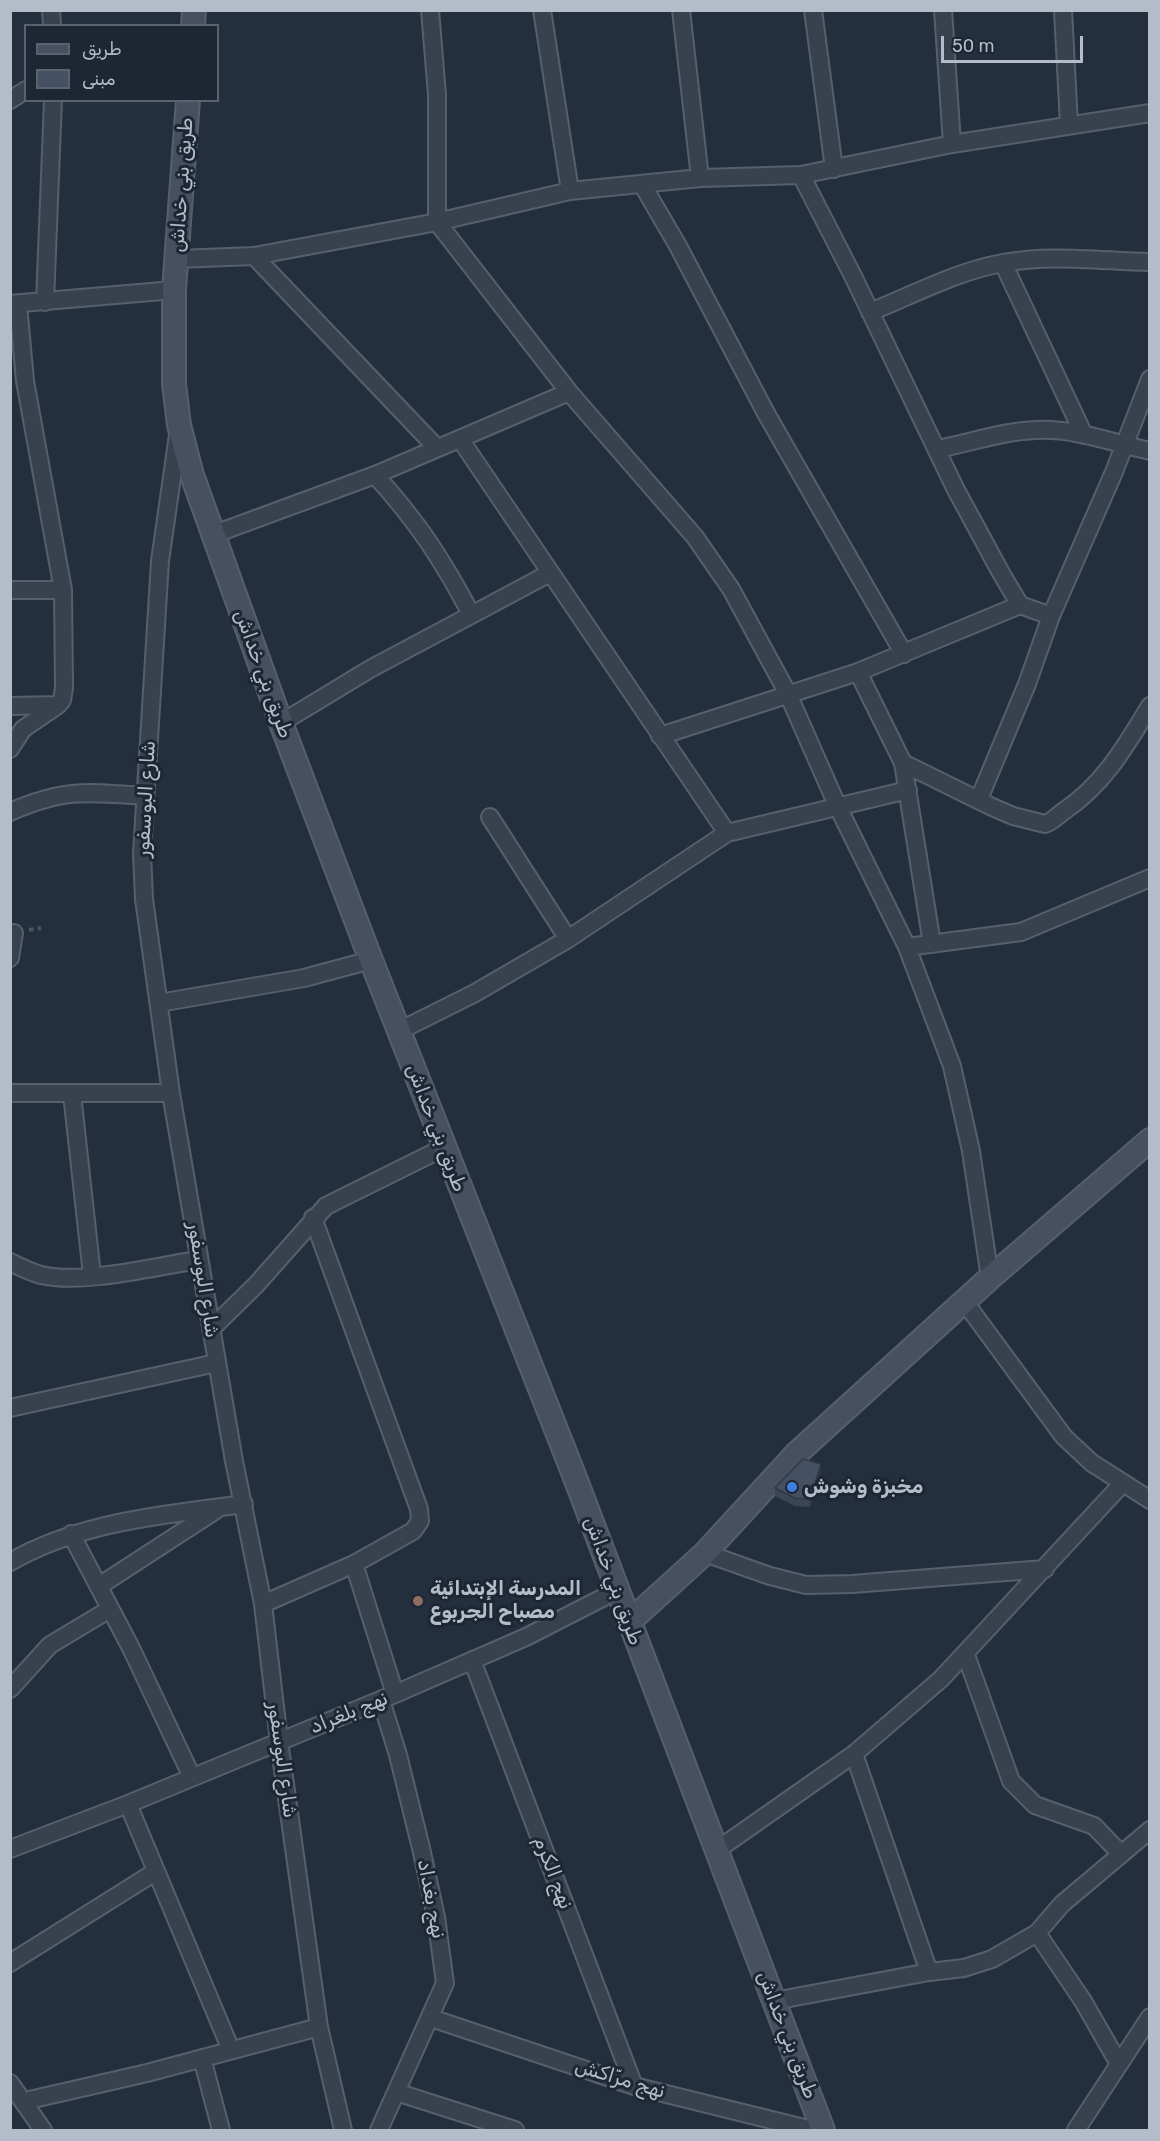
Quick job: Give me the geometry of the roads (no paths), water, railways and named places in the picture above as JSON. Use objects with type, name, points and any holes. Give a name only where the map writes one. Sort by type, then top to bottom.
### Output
[{"type":"main road","name":"طريق بني خداش","points":[[188,102],[174,290],[174,384],[179,425],[212,535],[443,1148],[573,1475],[823,2130]]},
{"type":"main road","points":[[628,1623],[705,1553],[796,1454],[964,1301],[1149,1140]]},
{"type":"street","points":[[430,10],[437,95],[437,222],[569,392],[695,537],[731,589],[788,694],[837,805],[907,947],[952,1066],[963,1103],[990,1278]]},
{"type":"street","points":[[542,10],[570,191]]},
{"type":"street","points":[[681,10],[700,178]]},
{"type":"street","points":[[813,10],[834,169]]},
{"type":"street","points":[[943,10],[952,144]]},
{"type":"street","points":[[1063,10],[1069,125]]},
{"type":"street","points":[[10,100],[24,91]]},
{"type":"street","points":[[45,302],[53,102]]},
{"type":"street","points":[[177,259],[254,256],[437,222],[570,191],[700,178],[801,175],[952,144],[1149,113]]},
{"type":"street","points":[[801,175],[955,488],[1020,605],[1051,616]]},
{"type":"street","points":[[642,184],[678,246],[767,415],[904,654]]},
{"type":"street","points":[[254,256],[436,448]]},
{"type":"street","points":[[870,312],[963,274],[1003,263],[1054,258],[1149,262]]},
{"type":"street","points":[[1003,263],[1084,435]]},
{"type":"street","points":[[10,748],[23,729],[58,705],[62,700],[64,688],[63,590],[25,381],[14,304],[174,290]]},
{"type":"street","points":[[979,799],[1027,684],[1051,616],[1125,446],[1149,379]]},
{"type":"street","points":[[212,535],[375,475],[569,392]]},
{"type":"street","name":"شارع البوسفور","points":[[179,425],[160,561],[145,796],[144,899],[171,1093],[216,1364],[263,1604],[279,1741],[319,2027],[342,2130]]},
{"type":"street","points":[[937,449],[1029,430],[1060,430],[1149,451]]},
{"type":"street","points":[[460,439],[727,833]]},
{"type":"street","points":[[375,475],[422,530],[442,559],[471,614]]},
{"type":"street","points":[[281,723],[370,669],[550,573]]},
{"type":"street","points":[[10,590],[63,590]]},
{"type":"street","points":[[660,736],[858,672],[1020,605]]},
{"type":"street","points":[[858,672],[903,763],[932,944]]},
{"type":"street","points":[[10,706],[58,705]]},
{"type":"street","points":[[903,763],[1013,816],[1049,823],[1083,797],[1106,775],[1149,706]]},
{"type":"street","points":[[399,1031],[475,993],[568,939],[727,833],[837,805],[908,790]]},
{"type":"street","points":[[10,812],[47,797],[64,793],[145,796]]},
{"type":"street","points":[[490,817],[568,939]]},
{"type":"street","points":[[907,947],[1021,932],[1149,878]]},
{"type":"street","points":[[10,958],[14,933]]},
{"type":"street","points":[[159,1003],[304,978],[371,960]]},
{"type":"street","points":[[10,1093],[171,1093]]},
{"type":"street","points":[[72,1094],[92,1275]]},
{"type":"street","points":[[211,1329],[256,1285],[313,1218],[336,1200],[443,1148]]},
{"type":"street","points":[[263,1604],[354,1564],[413,1531],[420,1516],[313,1218]]},
{"type":"street","points":[[10,1262],[42,1275],[92,1275],[199,1260]]},
{"type":"street","points":[[964,1301],[1064,1437],[1092,1463],[1149,1500]]},
{"type":"street","points":[[10,1408],[216,1364]]},
{"type":"street","points":[[717,1851],[854,1754],[966,1655],[1122,1484]]},
{"type":"street","points":[[10,1562],[71,1534],[112,1523],[244,1504]]},
{"type":"street","points":[[99,1586],[220,1508]]},
{"type":"street","points":[[71,1534],[99,1586],[192,1777]]},
{"type":"street","points":[[705,1553],[770,1576],[806,1585],[852,1584],[1045,1569]]},
{"type":"street","name":"نهج بغداد","points":[[354,1564],[388,1697],[398,1755],[436,1917],[445,1983],[379,2130]]},
{"type":"street","name":"نهج بلغراد","points":[[10,1849],[128,1804],[388,1697],[570,1616],[616,1591]]},
{"type":"street","points":[[10,1689],[50,1646],[110,1609]]},
{"type":"street","points":[[966,1655],[1011,1781],[1035,1805],[1094,1826],[1120,1853]]},
{"type":"street","name":"نهج الكرم","points":[[472,1660],[634,2086]]},
{"type":"street","points":[[854,1754],[929,1972]]},
{"type":"street","points":[[128,1804],[231,2050]]},
{"type":"street","points":[[774,2001],[929,1972],[964,1968],[992,1959],[1037,1933],[1062,1904],[1149,1830]]},
{"type":"street","points":[[10,1963],[155,1872]]},
{"type":"street","points":[[1037,1933],[1083,2001],[1119,2064]]},
{"type":"street","name":"نهج مرّاكش","points":[[431,2018],[634,2086],[812,2130]]},
{"type":"street","points":[[1076,2130],[1149,2018]]},
{"type":"street","points":[[25,2101],[319,2027]]},
{"type":"street","points":[[202,2058],[221,2130]]},
{"type":"street","points":[[10,2083],[25,2101],[43,2130]]},
{"type":"street","points":[[396,2092],[515,2130]]},
{"type":"place","name":"مخبزة وشوش","points":[[792,1487]]},
{"type":"place","name":"المدرسة الإبتدائية مصباح الجربوع","points":[[418,1601]]}]
